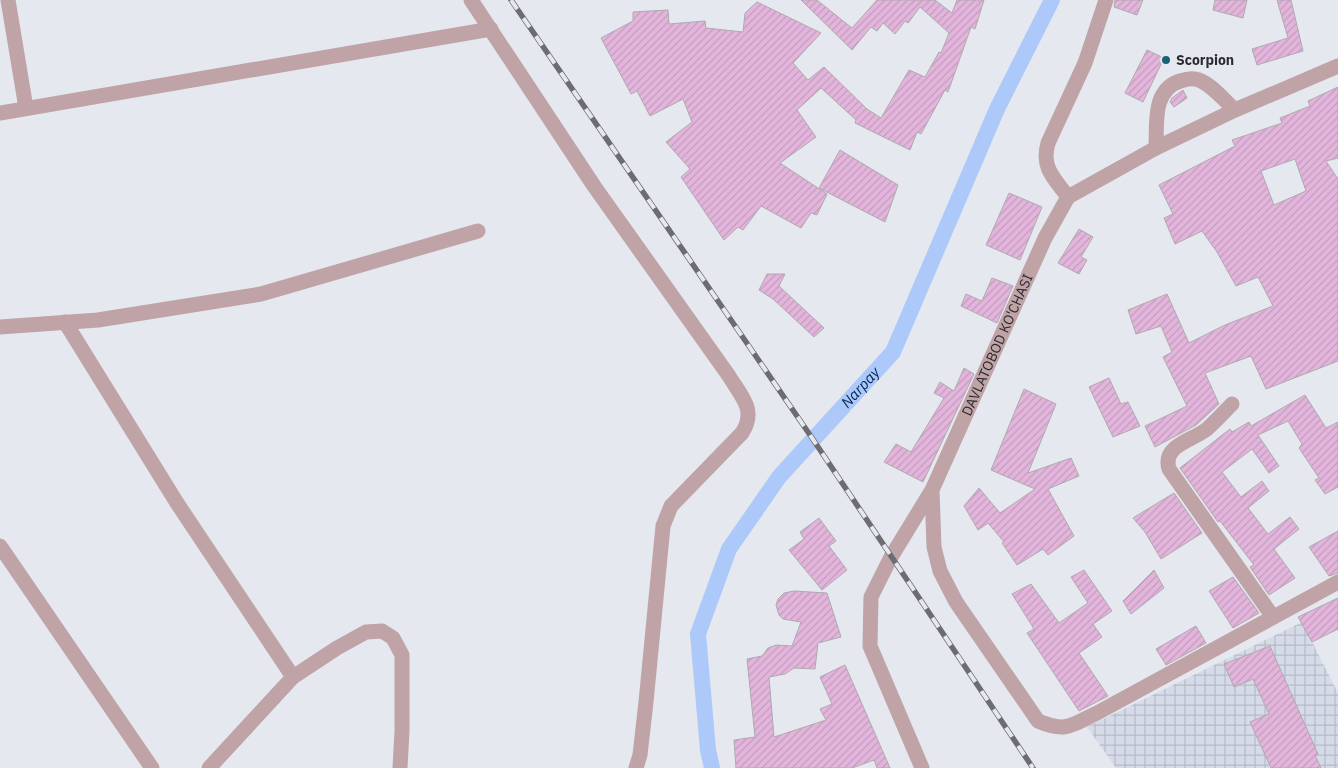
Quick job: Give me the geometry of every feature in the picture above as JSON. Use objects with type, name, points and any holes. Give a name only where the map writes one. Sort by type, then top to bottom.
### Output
[{"type":"street","points":[[8,0],[26,108]]},
{"type":"street","points":[[471,0],[594,186],[729,376],[748,408],[749,422],[742,433],[670,506],[663,526],[641,746],[636,768]]},
{"type":"street","points":[[1106,0],[1085,63],[1048,143],[1045,156],[1046,166],[1068,197],[1156,148],[1235,110],[1338,66]]},
{"type":"street","points":[[0,113],[491,29]]},
{"type":"street","points":[[1156,148],[1159,102],[1164,90],[1173,83],[1186,79],[1199,80],[1235,110]]},
{"type":"street","name":"DAVLATOBOD KO'CHASI","points":[[922,768],[870,646],[871,597],[891,557],[932,490],[1045,238],[1068,197]]},
{"type":"street","points":[[0,327],[98,320],[261,294],[478,231]]},
{"type":"street","points":[[65,322],[176,503],[293,677]]},
{"type":"street","points":[[1232,404],[1206,430],[1179,444],[1166,460],[1169,469],[1273,617]]},
{"type":"street","points":[[932,490],[934,547],[940,571],[956,602],[1038,721],[1055,729],[1068,726],[1097,714],[1338,582]]},
{"type":"street","points":[[0,546],[152,768]]},
{"type":"street","points":[[208,768],[293,677],[337,648],[366,632],[382,631],[394,638],[402,655],[400,768]]},
{"type":"shaded area","points":[[1302,622],[1338,693],[1338,768],[1116,768],[1087,727]]},
{"type":"building","points":[[801,0],[817,0],[852,28],[877,0],[935,0],[952,13],[957,0],[984,0],[975,29],[971,27],[948,92],[945,90],[921,134],[917,132],[910,150],[855,123],[856,120],[821,88],[797,110],[816,137],[780,163],[827,194],[817,215],[811,213],[801,228],[761,206],[743,230],[738,227],[724,240],[681,177],[690,169],[666,142],[692,122],[683,99],[650,116],[637,91],[631,94],[601,38],[633,21],[633,12],[668,10],[669,24],[705,21],[706,28],[743,32],[745,13],[757,2],[821,33],[793,63],[808,80],[824,67],[867,109],[881,118],[909,70],[925,77],[939,52],[941,53],[949,33],[920,7],[908,23],[905,21],[895,34],[883,23],[877,31],[871,27],[852,50]]},
{"type":"building","points":[[1115,0],[1143,0],[1137,15],[1114,7]]},
{"type":"building","points":[[1215,0],[1247,0],[1243,18],[1213,10]]},
{"type":"building","points":[[1277,0],[1291,0],[1303,51],[1257,65],[1252,49],[1288,38]]},
{"type":"building","points":[[1147,50],[1164,58],[1143,102],[1125,93]]},
{"type":"building","points":[[1338,87],[1338,158],[1326,161],[1338,179],[1338,361],[1266,389],[1251,356],[1205,373],[1219,404],[1196,425],[1155,447],[1145,426],[1187,406],[1163,357],[1172,352],[1161,326],[1136,334],[1128,310],[1167,294],[1189,343],[1225,325],[1273,306],[1258,277],[1236,286],[1217,252],[1202,231],[1175,244],[1164,218],[1173,214],[1159,185],[1235,146],[1232,140],[1282,123],[1280,118],[1310,106],[1308,101]],"holes":[[[1295,159],[1306,191],[1274,205],[1261,171]]]},
{"type":"building","points":[[1183,90],[1187,98],[1174,107],[1170,102],[1172,98]]},
{"type":"building","points":[[840,150],[898,185],[885,222],[819,188]]},
{"type":"building","points":[[1009,193],[1042,207],[1020,260],[986,245]]},
{"type":"building","points":[[1079,229],[1093,237],[1081,257],[1087,260],[1079,274],[1058,263]]},
{"type":"building","points":[[767,274],[785,274],[779,286],[824,328],[814,337],[773,299],[759,290]]},
{"type":"building","points":[[992,278],[1013,286],[997,323],[961,306],[966,294],[982,301]]},
{"type":"building","points":[[964,368],[974,374],[923,482],[884,462],[896,444],[911,452],[944,398],[934,393],[940,382],[954,391]]},
{"type":"building","points":[[1109,378],[1121,404],[1128,402],[1140,426],[1113,437],[1089,387]]},
{"type":"building","points":[[1024,389],[1056,404],[1028,473],[1071,458],[1079,476],[1048,489],[1074,536],[1048,555],[1043,549],[1017,565],[1002,543],[1004,542],[988,523],[978,530],[964,506],[979,488],[1000,513],[1035,489],[991,470]]},
{"type":"building","points":[[1305,395],[1326,428],[1338,422],[1338,487],[1325,494],[1315,480],[1319,478],[1299,448],[1302,444],[1288,421],[1258,435],[1279,466],[1269,473],[1252,449],[1222,472],[1241,497],[1262,481],[1269,491],[1248,508],[1268,534],[1290,517],[1299,529],[1274,549],[1295,578],[1269,595],[1250,567],[1254,565],[1220,521],[1218,522],[1180,468],[1230,429],[1232,432],[1249,422],[1251,426]]},
{"type":"building","points":[[1174,493],[1202,533],[1161,559],[1145,532],[1133,518]]},
{"type":"building","points":[[819,518],[836,541],[829,546],[847,570],[822,590],[789,550],[804,539],[800,532]]},
{"type":"building","points":[[1338,531],[1338,573],[1329,576],[1309,547]]},
{"type":"building","points":[[1084,570],[1112,611],[1093,624],[1102,637],[1079,653],[1108,696],[1079,711],[1027,633],[1034,629],[1012,594],[1031,584],[1059,623],[1088,603],[1071,577]]},
{"type":"building","points":[[1154,570],[1164,588],[1131,614],[1123,601]]},
{"type":"building","points":[[1233,577],[1259,613],[1233,628],[1209,591]]},
{"type":"building","points":[[794,591],[827,593],[841,637],[818,643],[815,669],[794,668],[785,674],[769,677],[774,737],[826,720],[820,709],[832,704],[820,677],[845,665],[890,768],[877,768],[874,760],[852,768],[736,768],[734,740],[755,737],[747,659],[762,656],[768,648],[776,645],[792,646],[801,622],[783,619],[779,615],[776,605],[778,599],[784,593]]},
{"type":"building","points":[[1338,598],[1338,629],[1312,642],[1298,617]]},
{"type":"building","points":[[1196,626],[1206,643],[1166,665],[1156,649]]},
{"type":"building","points":[[1270,646],[1318,754],[1315,755],[1321,768],[1271,768],[1250,722],[1269,714],[1253,679],[1234,687],[1224,664]]},
{"type":"waterway","name":"Narpay","points":[[712,768],[708,750],[698,634],[729,549],[779,477],[893,352],[997,109],[1052,0]]},
{"type":"railway","points":[[511,0],[808,432],[1033,768]]},
{"type":"place","name":"Scorpion","points":[[1166,60]]}]
